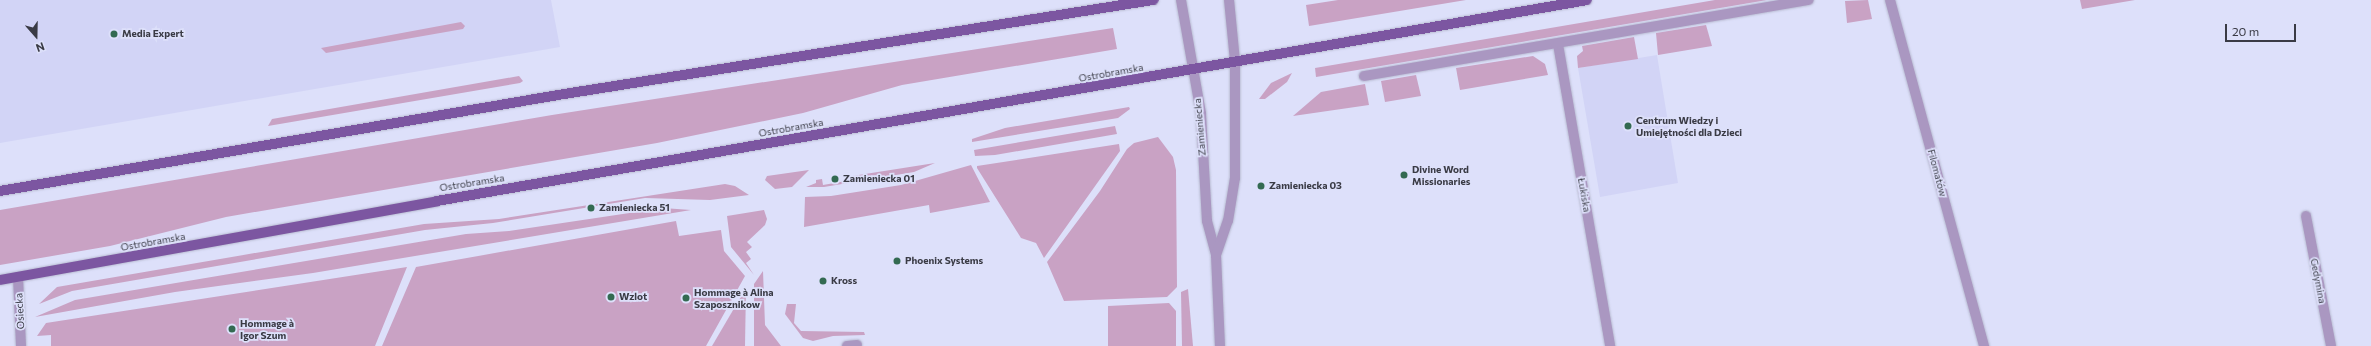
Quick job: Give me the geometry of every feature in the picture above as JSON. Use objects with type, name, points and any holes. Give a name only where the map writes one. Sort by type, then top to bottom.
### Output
[{"type":"main road","points":[[0,191],[558,95],[1153,0]]},
{"type":"main road","name":"Ostrobramska","points":[[0,280],[437,201],[1587,0]]},
{"type":"street","name":"Zamieniecka","points":[[1181,0],[1200,114],[1206,221],[1216,255],[1220,346]]},
{"type":"street","name":"Zamieniecka","points":[[1216,255],[1228,221],[1235,178],[1236,61],[1229,0]]},
{"type":"street","points":[[1364,76],[1809,0]]},
{"type":"street","name":"Filomatów","points":[[1890,0],[1984,346]]},
{"type":"street","name":"Łukiska","points":[[1558,44],[1610,346]]},
{"type":"street","name":"Gedymina","points":[[2306,216],[2331,346]]},
{"type":"street","name":"Osiecka","points":[[18,277],[21,346]]},
{"type":"shaded area","points":[[0,0],[551,0],[560,47],[0,143]]},
{"type":"shaded area","points":[[1338,0],[1466,0],[1309,26],[1306,5]]},
{"type":"shaded area","points":[[1715,0],[1767,0],[1316,77],[1315,68]]},
{"type":"shaded area","points":[[1868,0],[1872,19],[1847,23],[1845,1]]},
{"type":"shaded area","points":[[2080,0],[2135,0],[2082,9]]},
{"type":"shaded area","points":[[461,22],[465,26],[463,29],[326,53],[321,48]]},
{"type":"shaded area","points":[[1706,25],[1712,46],[1658,55],[1656,33]]},
{"type":"shaded area","points":[[1113,28],[1117,49],[902,85],[803,113],[657,143],[226,217],[110,246],[0,265],[0,210],[552,115]]},
{"type":"shaded area","points":[[1634,37],[1638,59],[1578,68],[1577,56],[1583,51],[1582,46]]},
{"type":"shaded area","name":"Centrum Wiedzy i Umiejętności dla Dzieci","points":[[1657,55],[1678,183],[1600,197],[1578,68]]},
{"type":"shaded area","points":[[1533,56],[1545,64],[1548,75],[1460,90],[1456,68]]},
{"type":"shaded area","points":[[1292,73],[1287,82],[1265,99],[1259,99],[1271,83]]},
{"type":"shaded area","points":[[1416,75],[1421,96],[1385,102],[1381,81]]},
{"type":"shaded area","points":[[519,76],[523,81],[520,83],[268,126],[272,119]]},
{"type":"shaded area","points":[[1365,84],[1369,105],[1293,116],[1321,92]]},
{"type":"shaded area","points":[[1129,107],[1130,109],[1118,118],[972,142],[972,139],[1005,128]]},
{"type":"shaded area","points":[[1115,126],[1117,134],[995,155],[975,156],[974,150]]},
{"type":"shaded area","points":[[1158,137],[1173,157],[1176,170],[1177,287],[1167,297],[1064,301],[1047,262],[1100,191],[1127,149],[1134,143]]},
{"type":"shaded area","points":[[1119,144],[1120,151],[1044,258],[1036,243],[1021,238],[977,168],[977,166]]},
{"type":"shaded area","points":[[935,163],[914,172],[824,187],[806,187],[816,183],[816,180],[822,179],[823,185],[846,181],[846,177]]},
{"type":"shaded area","points":[[971,165],[990,202],[930,213],[929,205],[804,227],[805,197],[831,196],[901,185]]},
{"type":"shaded area","points":[[809,170],[792,187],[775,189],[765,180],[767,176]]},
{"type":"shaded area","points":[[725,184],[735,186],[749,195],[710,200],[645,198],[493,223],[425,230],[72,291],[39,304],[57,287],[424,224],[499,219]]},
{"type":"shaded area","points":[[663,208],[691,210],[313,273],[175,292],[35,317],[75,300],[466,234],[509,231]]},
{"type":"shaded area","points":[[764,210],[767,219],[765,225],[747,242],[752,247],[746,252],[751,259],[746,263],[754,275],[731,247],[727,216]]},
{"type":"shaded area","points":[[676,221],[679,236],[721,230],[724,251],[745,276],[706,346],[382,346],[416,267]]},
{"type":"shaded area","points":[[407,267],[375,346],[51,346],[51,335],[37,336],[46,323]]},
{"type":"shaded area","points":[[763,271],[765,325],[781,346],[754,346],[754,284]]},
{"type":"shaded area","points":[[746,288],[745,346],[712,346]]},
{"type":"shaded area","points":[[1188,289],[1193,346],[1182,346],[1181,292]]},
{"type":"shaded area","points":[[1169,303],[1176,311],[1176,346],[1108,346],[1108,306]]},
{"type":"shaded area","points":[[787,304],[796,304],[794,323],[801,331],[864,332],[865,335],[833,336],[813,341],[803,338],[785,314]]},
{"type":"place","name":"Media Expert","points":[[114,34]]},
{"type":"place","name":"Centrum Wiedzy i Umiejętności dla Dzieci","points":[[1628,126]]},
{"type":"place","name":"Divine Word Missionaries","points":[[1404,175]]},
{"type":"place","name":"Zamieniecka 01","points":[[835,179]]},
{"type":"place","name":"Zamieniecka 03","points":[[1261,186]]},
{"type":"place","name":"Zamieniecka 51","points":[[591,208]]},
{"type":"place","name":"Phoenix Systems","points":[[897,261]]},
{"type":"place","name":"Kross","points":[[823,281]]},
{"type":"place","name":"Wzlot","points":[[611,297]]},
{"type":"place","name":"Hommage à Alina Szaposznikow","points":[[686,298]]},
{"type":"place","name":"Hommage à Igor Szum","points":[[232,329]]}]
